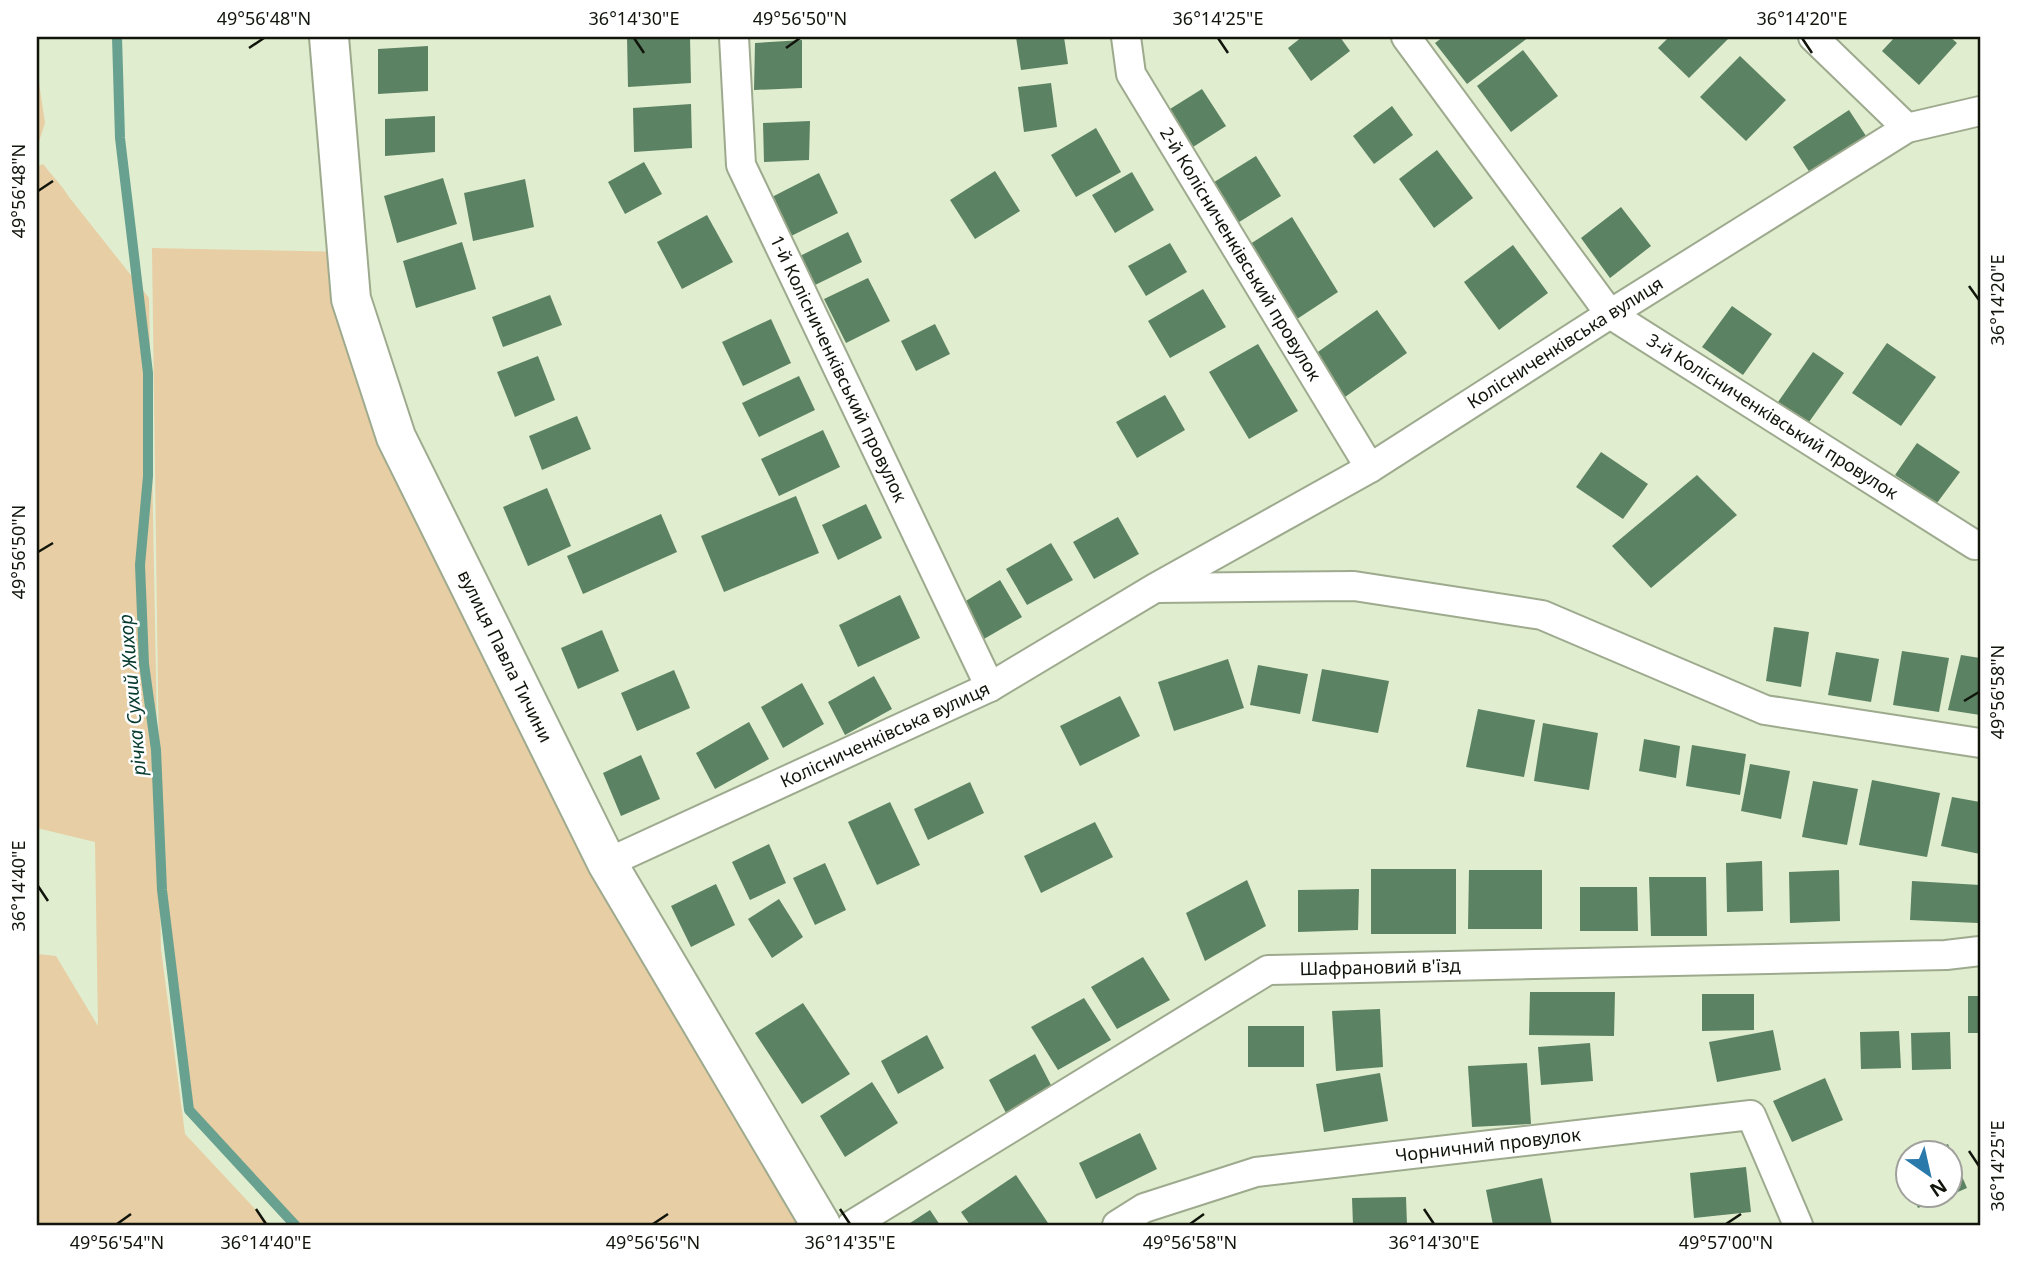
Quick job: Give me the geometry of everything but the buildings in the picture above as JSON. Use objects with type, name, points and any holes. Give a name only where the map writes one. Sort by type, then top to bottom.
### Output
[{"type":"main road","name":"вулиця Павла Тичини","points":[[329,37],[351,299],[396,437],[607,863],[821,1225]]},
{"type":"street","name":"1-й Колісниченківський провулок","points":[[734,37],[741,165],[990,687]]},
{"type":"street","name":"2-й Колісниченківський провулок","points":[[1126,37],[1131,74],[1370,468]]},
{"type":"street","name":"3-й Колісниченківський провулок","points":[[1406,37],[1610,314],[1975,545]]},
{"type":"street","points":[[1813,37],[1908,128]]},
{"type":"street","name":"Колісниченківська вулиця","points":[[607,863],[990,687],[1155,588],[1370,468],[1908,128],[1980,111]]},
{"type":"street","points":[[1155,588],[1354,586],[1542,615],[1765,710],[1980,743]]},
{"type":"street","name":"Шафрановий в'їзд","points":[[852,1225],[1268,970],[1946,955],[1980,951]]},
{"type":"street","name":"Чорничний провулок","points":[[1118,1225],[1144,1208],[1256,1171],[1751,1115],[1798,1225]]},
{"type":"shaded area","points":[[37,82],[45,123],[37,148]]},
{"type":"shaded area","points":[[43,164],[149,298],[161,949],[185,1134],[270,1225],[37,1225],[37,954],[56,956],[98,1026],[95,842],[37,828],[37,167]]},
{"type":"shaded area","points":[[152,248],[347,252],[396,437],[822,1225],[295,1225],[189,1110],[160,836]]},
{"type":"waterway","name":"річка Сухий Жихор","points":[[117,37],[120,138],[148,373],[148,476],[140,565],[144,664],[156,750],[162,890],[189,1110],[295,1225]]}]
